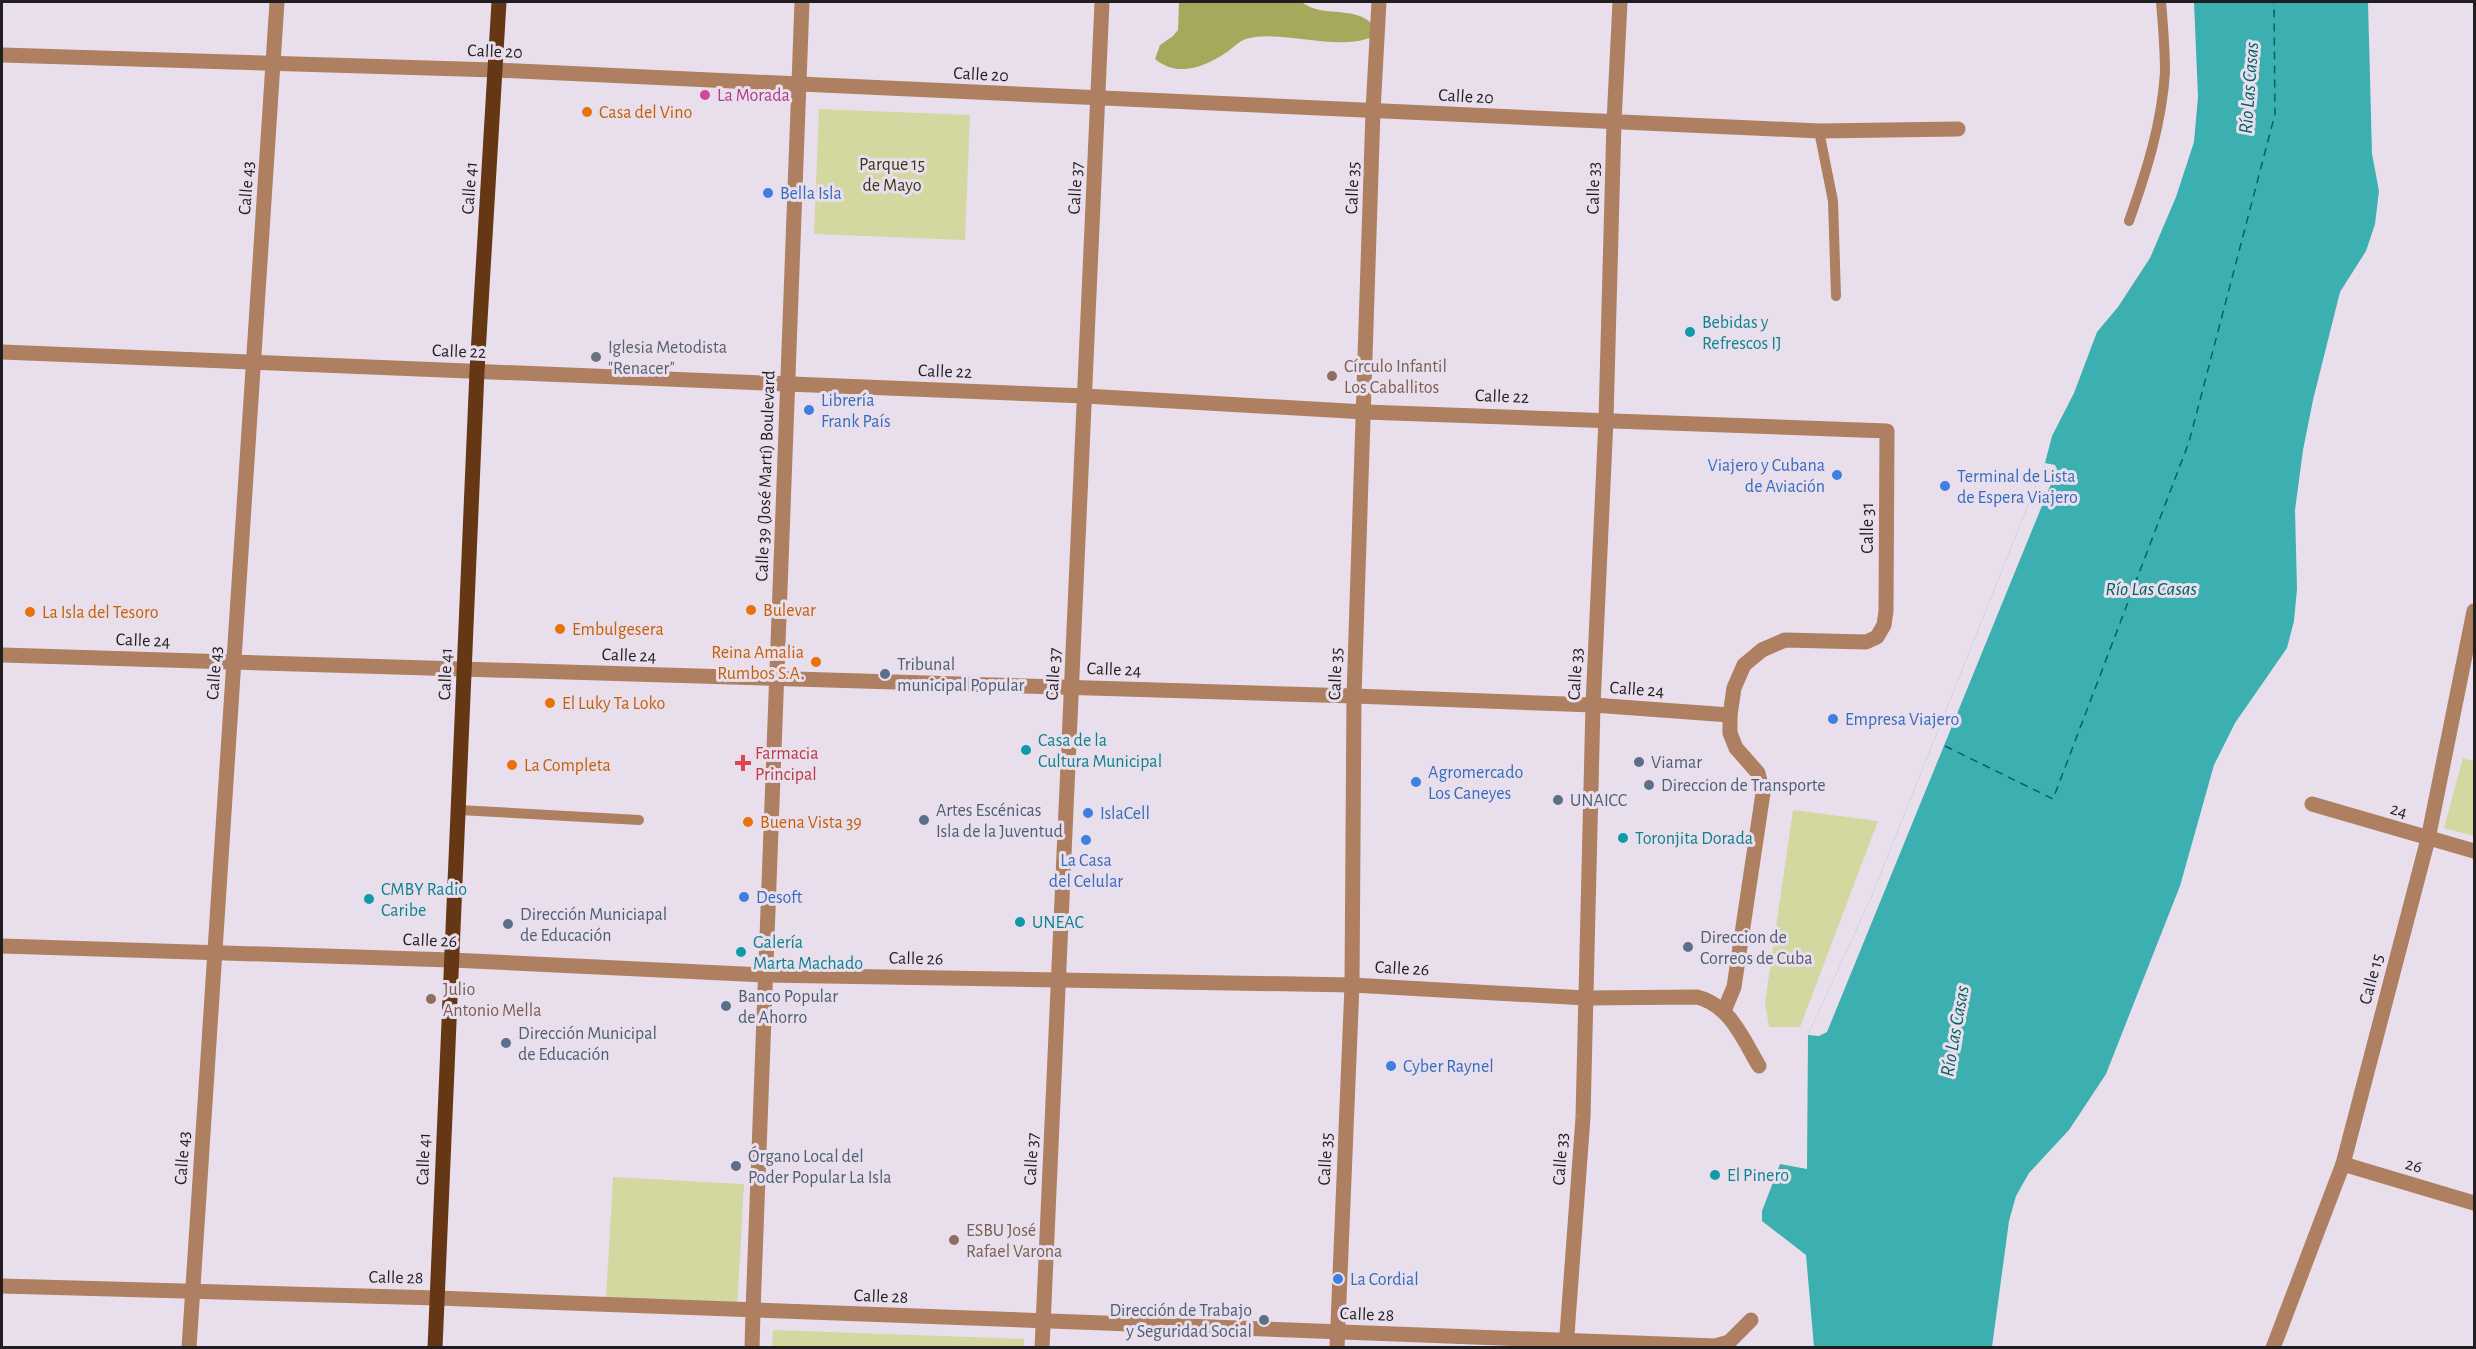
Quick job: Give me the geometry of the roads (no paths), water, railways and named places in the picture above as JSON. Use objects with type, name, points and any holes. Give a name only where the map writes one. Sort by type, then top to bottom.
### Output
[{"type":"main road","name":"Calle 41","points":[[435,1347],[477,371],[499,2]]},
{"type":"street","name":"Calle 43","points":[[189,1347],[277,2]]},
{"type":"street","name":"Calle 39 (José Martí) Boulevard","points":[[752,1347],[802,2]]},
{"type":"street","name":"Calle 37","points":[[1042,1347],[1102,2]]},
{"type":"street","name":"Calle 35","points":[[1337,1340],[1352,985],[1354,696],[1373,111],[1379,2]]},
{"type":"street","name":"Calle 33","points":[[1566,1344],[1583,1117],[1593,705],[1606,419],[1614,122],[1620,2]]},
{"type":"street","name":"Calle 20","points":[[2,55],[495,70],[1819,131],[1958,129]]},
{"type":"street","name":"Calle 22","points":[[2,352],[1085,396],[1365,412],[1887,431]]},
{"type":"street","name":"Calle 31","points":[[1730,715],[1734,688],[1744,665],[1762,650],[1785,640],[1866,642],[1877,637],[1884,625],[1887,431]]},
{"type":"street","name":"Calle 15","points":[[2273,1347],[2343,1164],[2428,839],[2475,611]]},
{"type":"street","name":"Calle 24","points":[[2,655],[1354,696],[1593,705],[1730,715]]},
{"type":"street","points":[[1724,1011],[1734,987],[1763,793],[1758,773],[1736,748],[1730,733],[1730,715]]},
{"type":"street","name":"24","points":[[2312,804],[2475,851]]},
{"type":"street","name":"Calle 26","points":[[2,946],[215,951],[766,975],[1352,985],[1586,998],[1697,997],[1708,1000],[1724,1011],[1759,1066]]},
{"type":"street","name":"26","points":[[2343,1164],[2475,1203]]},
{"type":"street","name":"Calle 28","points":[[2,1286],[437,1298],[1043,1322],[1337,1340],[1715,1346],[1729,1342],[1750,1320]]},
{"type":"lane","points":[[2129,221],[2152,148],[2163,94],[2164,47],[2161,2]]},
{"type":"lane","points":[[1819,131],[1833,201],[1836,296]]},
{"type":"lane","points":[[459,810],[639,820]]},
{"type":"water","name":"Río Las Casas","points":[[2194,2],[2368,2],[2372,154],[2379,191],[2375,224],[2366,251],[2340,292],[2313,400],[2295,510],[2297,589],[2294,621],[2287,648],[2235,723],[2214,765],[2180,886],[2106,1074],[2069,1130],[2029,1173],[2016,1196],[2009,1221],[1992,1347],[1814,1347],[1806,1255],[1762,1221],[1762,1211],[1780,1164],[1807,1169],[1808,1035],[1873,893],[2045,463],[2052,436],[2074,393],[2097,332],[2118,307],[2150,258],[2176,197],[2194,142],[2198,97]]},
{"type":"place","name":"La Morada","points":[[705,95]]},
{"type":"place","name":"Casa del Vino","points":[[587,112]]},
{"type":"place","name":"Bella Isla","points":[[768,193]]},
{"type":"place","name":"Bebidas y Refrescos IJ","points":[[1690,332]]},
{"type":"place","name":"Iglesia Metodista \"Renacer\"","points":[[596,357]]},
{"type":"place","name":"Círculo Infantil Los Caballitos","points":[[1332,376]]},
{"type":"place","name":"Librería Frank País","points":[[809,410]]},
{"type":"place","name":"Viajero y Cubana de Aviación","points":[[1837,475]]},
{"type":"place","name":"Terminal de Lista de Espera Viajero","points":[[1945,486]]},
{"type":"place","name":"Bulevar","points":[[751,610]]},
{"type":"place","name":"La Isla del Tesoro","points":[[30,612]]},
{"type":"place","name":"Embulgesera","points":[[560,629]]},
{"type":"place","name":"Reina Amalia Rumbos S.A.","points":[[816,662]]},
{"type":"place","name":"Tribunal municipal Popular","points":[[885,674]]},
{"type":"place","name":"El Luky Ta Loko","points":[[550,703]]},
{"type":"place","name":"Empresa Viajero","points":[[1833,719]]},
{"type":"place","name":"Casa de la Cultura Municipal","points":[[1026,750]]},
{"type":"place","name":"Viamar","points":[[1639,762]]},
{"type":"place","name":"Farmacia Principal","points":[[743,763]]},
{"type":"place","name":"La Completa","points":[[512,765]]},
{"type":"place","name":"Agromercado Los Caneyes","points":[[1416,782]]},
{"type":"place","name":"Direccion de Transporte","points":[[1649,785]]},
{"type":"place","name":"UNAICC","points":[[1558,800]]},
{"type":"place","name":"IslaCell","points":[[1088,813]]},
{"type":"place","name":"Artes Escénicas Isla de la Juventud","points":[[924,820]]},
{"type":"place","name":"Buena Vista 39","points":[[748,822]]},
{"type":"place","name":"Toronjita Dorada","points":[[1623,838]]},
{"type":"place","name":"La Casa del Celular","points":[[1086,840]]},
{"type":"place","name":"Desoft","points":[[744,897]]},
{"type":"place","name":"CMBY Radio Caribe","points":[[369,899]]},
{"type":"place","name":"UNEAC","points":[[1020,922]]},
{"type":"place","name":"Dirección Municiapal de Educación","points":[[508,924]]},
{"type":"place","name":"Direccion de Correos de Cuba","points":[[1688,947]]},
{"type":"place","name":"Galería Marta Machado","points":[[741,952]]},
{"type":"place","name":"Julio Antonio Mella","points":[[431,999]]},
{"type":"place","name":"Banco Popular de Ahorro","points":[[726,1006]]},
{"type":"place","name":"Dirección Municipal de Educación","points":[[506,1043]]},
{"type":"place","name":"Cyber Raynel","points":[[1391,1066]]},
{"type":"place","name":"Órgano Local del Poder Popular La Isla","points":[[736,1166]]},
{"type":"place","name":"El Pinero","points":[[1715,1175]]},
{"type":"place","name":"ESBU José Rafael Varona","points":[[954,1240]]},
{"type":"place","name":"La Cordial","points":[[1338,1279]]},
{"type":"place","name":"Dirección de Trabajo y Seguridad Social","points":[[1264,1320]]},
{"type":"park label","name":"Parque 15 de Mayo","points":[[892,174]]}]
